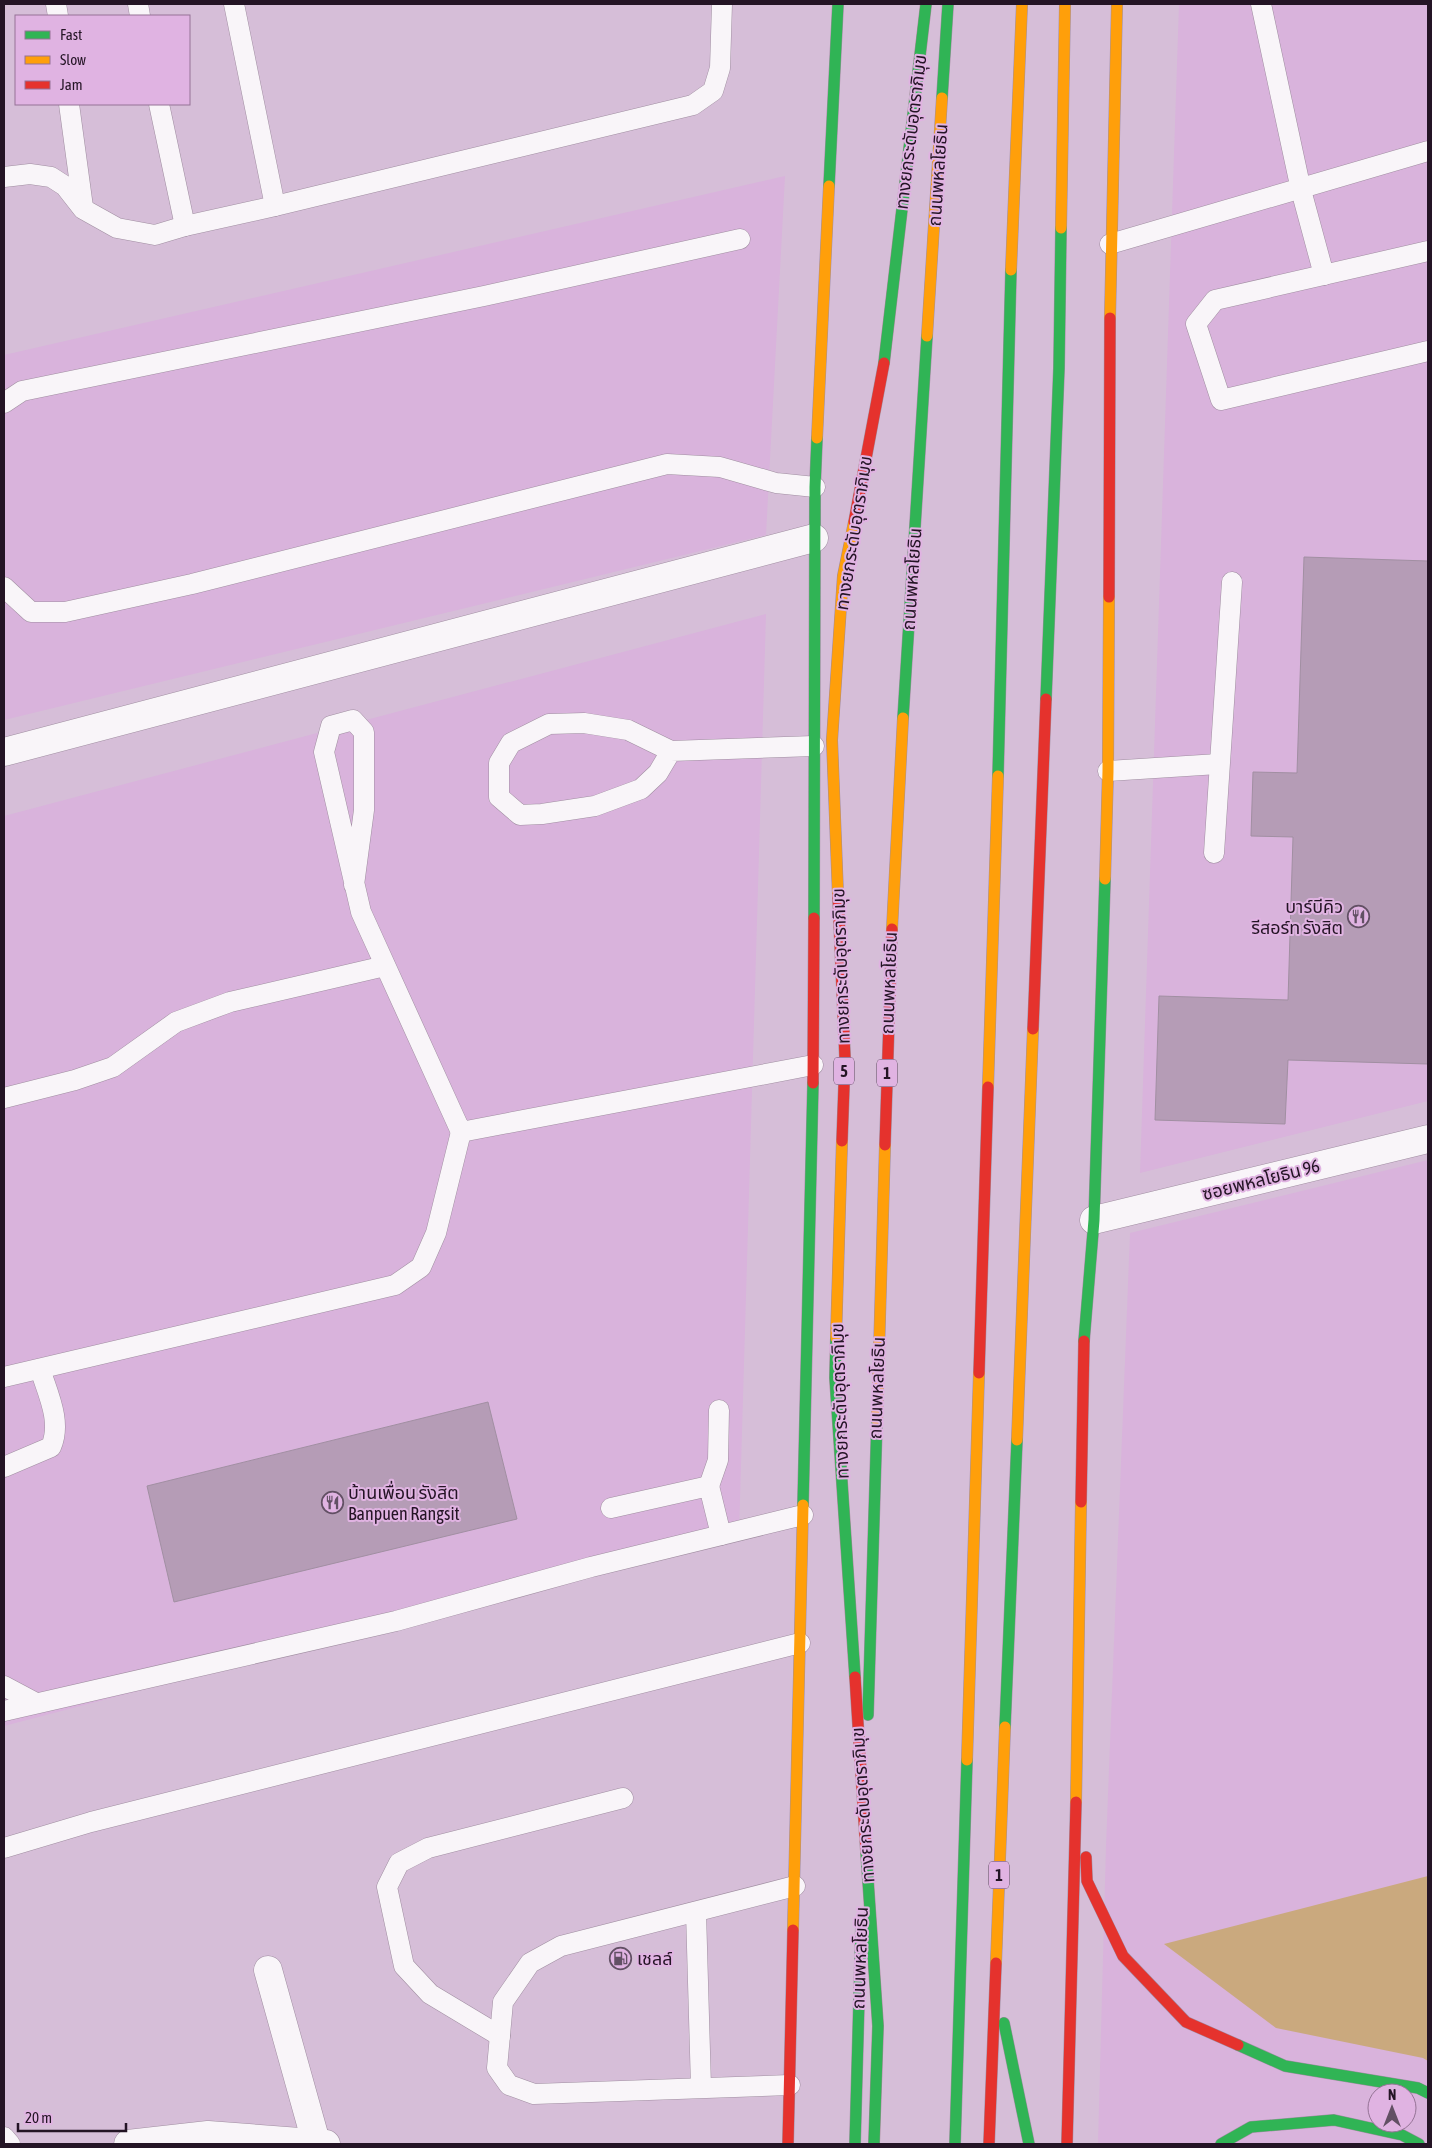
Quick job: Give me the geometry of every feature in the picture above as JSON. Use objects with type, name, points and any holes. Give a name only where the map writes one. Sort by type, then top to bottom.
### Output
[{"type":"main road","points":[[788,2144],[813,1065],[815,487],[838,4]]},
{"type":"main road","name":"ทางยกระดับอุตราภิมุข","points":[[874,2144],[878,2026],[835,1378],[844,1058],[832,740],[843,576],[883,372],[926,4]]},
{"type":"main road","name":"ถนนพหลโยธิน","points":[[855,2144],[892,881],[948,4]]},
{"type":"main road","points":[[955,2144],[997,793],[1013,187],[1022,4]]},
{"type":"main road","name":"1","points":[[989,2144],[1059,368],[1065,4]]},
{"type":"main road","points":[[1067,2144],[1079,1675],[1084,1352],[1094,1220],[1108,770],[1110,244],[1116,4]]},
{"type":"main road","points":[[1079,1675],[1087,1881],[1123,1956],[1186,2022],[1285,2066],[1418,2088],[1428,2093]]},
{"type":"main road","points":[[995,1982],[1030,2144]]},
{"type":"main road","points":[[1221,2144],[1251,2127],[1334,2120],[1402,2134],[1419,2144]]},
{"type":"street","points":[[4,752],[814,538]]},
{"type":"street","name":"ซอยพหลโยธิน 96","points":[[1094,1220],[1428,1139]]},
{"type":"street","points":[[128,2144],[208,2134],[321,2143],[268,1970]]},
{"type":"lane","points":[[234,4],[275,206]]},
{"type":"lane","points":[[4,178],[30,174],[51,177],[64,186],[83,209],[117,228],[155,236],[185,226],[275,206],[693,104],[713,91],[720,68],[722,4]]},
{"type":"lane","points":[[1261,4],[1301,190],[1324,275]]},
{"type":"lane","points":[[69,105],[83,209]]},
{"type":"lane","points":[[159,105],[185,226]]},
{"type":"lane","points":[[1110,244],[1301,190],[1428,151]]},
{"type":"lane","points":[[4,403],[22,391],[484,296],[740,239]]},
{"type":"lane","points":[[1428,251],[1215,300],[1196,324],[1221,400],[1428,351]]},
{"type":"lane","points":[[4,587],[31,612],[65,612],[192,584],[667,464],[720,466],[776,482],[815,487]]},
{"type":"lane","points":[[1214,854],[1218,764],[1232,582]]},
{"type":"lane","points":[[4,1376],[395,1285],[421,1267],[436,1233],[461,1132],[361,912],[354,885],[324,752],[331,726],[353,720],[364,732],[364,810],[354,885]]},
{"type":"lane","points":[[671,751],[658,774],[641,789],[594,806],[542,814],[520,815],[498,797],[499,763],[511,743],[549,724],[584,722],[628,730],[671,751],[814,746]]},
{"type":"lane","points":[[1108,770],[1218,764]]},
{"type":"lane","points":[[4,1098],[75,1080],[113,1067],[176,1022],[230,1002],[384,966]]},
{"type":"lane","points":[[461,1132],[813,1065]]},
{"type":"lane","points":[[4,1467],[51,1447],[56,1436],[54,1410],[40,1369]]},
{"type":"lane","points":[[719,1410],[718,1460],[709,1486],[721,1536]]},
{"type":"lane","points":[[611,1508],[709,1486]]},
{"type":"lane","points":[[4,1711],[396,1621],[591,1568],[803,1515]]},
{"type":"lane","points":[[4,1848],[91,1822],[800,1643]]},
{"type":"lane","points":[[4,1686],[36,1703]]},
{"type":"lane","points":[[500,2036],[430,1994],[404,1966],[387,1888],[399,1863],[428,1848],[623,1798]]},
{"type":"lane","points":[[790,2085],[534,2094],[509,2085],[497,2068],[503,2002],[530,1963],[561,1946],[795,1886]]},
{"type":"lane","points":[[696,1912],[701,2087]]},
{"type":"lane","points":[[4,2137],[10,2144]]},
{"type":"shaded area","points":[[1179,4],[1428,4],[1428,1101],[1140,1173]]},
{"type":"shaded area","points":[[785,176],[766,535],[4,720],[4,355]]},
{"type":"shaded area","points":[[766,614],[739,1534],[4,1726],[4,816]]},
{"type":"shaded area","points":[[1428,1160],[1428,2144],[1098,2144],[1106,1846],[1130,1233]]},
{"type":"shaded area","points":[[1428,1876],[1428,2061],[1423,2058],[1276,2028],[1164,1944]]},
{"type":"building","name":"บาร์บีคิว รีสอร์ท รังสิต","points":[[1304,557],[1428,561],[1428,1064],[1288,1060],[1285,1124],[1155,1120],[1159,996],[1288,1000],[1293,837],[1251,836],[1253,772],[1297,773]]},
{"type":"building","name":"บ้านเพื่อน รังสิต Banpuen Rangsit","points":[[488,1402],[517,1519],[174,1602],[147,1486]]},
{"type":"traffic: fast","points":[[829,186],[838,4]]},
{"type":"traffic: fast","points":[[884,363],[926,4]]},
{"type":"traffic: fast","points":[[942,98],[948,4]]},
{"type":"traffic: fast","points":[[1046,699],[1059,368],[1061,228]]},
{"type":"traffic: fast","points":[[998,776],[1011,270]]},
{"type":"traffic: fast","points":[[903,718],[927,336]]},
{"type":"traffic: fast","points":[[814,918],[815,487],[817,438]]},
{"type":"traffic: fast","points":[[1084,1341],[1094,1220],[1105,879]]},
{"type":"traffic: fast","points":[[803,1505],[813,1083]]},
{"type":"traffic: fast","points":[[836,1338],[835,1378],[855,1677]]},
{"type":"traffic: fast","points":[[868,1715],[877,1420]]},
{"type":"traffic: fast","points":[[1005,1727],[1017,1440]]},
{"type":"traffic: fast","points":[[955,2144],[967,1760]]},
{"type":"traffic: fast","points":[[866,1851],[878,2026],[874,2144]]},
{"type":"traffic: fast","points":[[855,2144],[861,1928]]},
{"type":"traffic: fast","points":[[1004,2023],[1029,2144]]},
{"type":"traffic: fast","points":[[1238,2045],[1285,2066],[1418,2088],[1428,2093]]},
{"type":"traffic: fast","points":[[1221,2144],[1251,2127],[1334,2120],[1402,2135],[1419,2144]]},
{"type":"traffic: slow","points":[[1011,270],[1022,4]]},
{"type":"traffic: slow","points":[[1061,228],[1065,4]]},
{"type":"traffic: slow","points":[[1110,318],[1117,4]]},
{"type":"traffic: slow","points":[[927,336],[942,98]]},
{"type":"traffic: slow","points":[[817,438],[829,186]]},
{"type":"traffic: slow","points":[[838,895],[832,740],[843,576],[854,522]]},
{"type":"traffic: slow","points":[[1105,879],[1109,597]]},
{"type":"traffic: slow","points":[[892,929],[903,718]]},
{"type":"traffic: slow","points":[[988,1087],[998,776]]},
{"type":"traffic: slow","points":[[1017,1440],[1033,1029]]},
{"type":"traffic: slow","points":[[836,1338],[842,1141]]},
{"type":"traffic: slow","points":[[877,1420],[885,1145]]},
{"type":"traffic: slow","points":[[967,1760],[979,1373]]},
{"type":"traffic: slow","points":[[1076,1802],[1081,1502]]},
{"type":"traffic: slow","points":[[793,1930],[803,1505]]},
{"type":"traffic: slow","points":[[996,1963],[1005,1727]]},
{"type":"traffic: jam","points":[[1109,597],[1110,318]]},
{"type":"traffic: jam","points":[[854,522],[884,363]]},
{"type":"traffic: jam","points":[[1033,1029],[1046,699]]},
{"type":"traffic: jam","points":[[838,895],[845,1058],[842,1141]]},
{"type":"traffic: jam","points":[[813,1083],[814,918]]},
{"type":"traffic: jam","points":[[885,1145],[892,929]]},
{"type":"traffic: jam","points":[[979,1373],[988,1087]]},
{"type":"traffic: jam","points":[[1081,1502],[1084,1341]]},
{"type":"traffic: jam","points":[[855,1677],[866,1851]]},
{"type":"traffic: jam","points":[[1067,2144],[1076,1802]]},
{"type":"traffic: jam","points":[[1086,1857],[1087,1881],[1123,1956],[1186,2022],[1238,2045]]},
{"type":"traffic: jam","points":[[788,2144],[793,1930]]},
{"type":"traffic: jam","points":[[989,2144],[996,1963]]},
{"type":"place","name":"บาร์บีคิว รีสอร์ท รังสิต","points":[[1359,917]]},
{"type":"place","name":"บ้านเพื่อน รังสิต Banpuen Rangsit","points":[[332,1503]]},
{"type":"place","name":"เชลล์","points":[[621,1959]]}]
